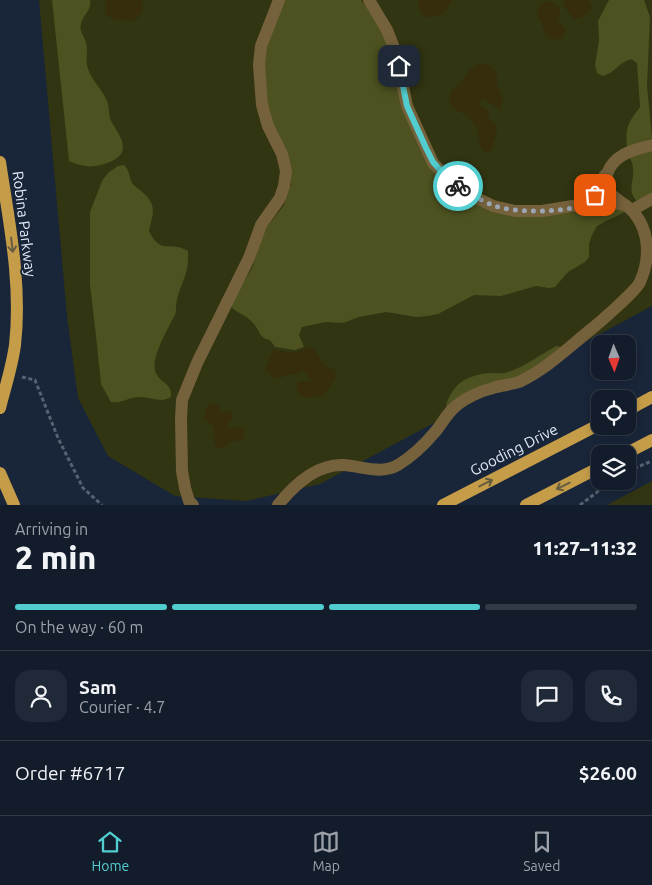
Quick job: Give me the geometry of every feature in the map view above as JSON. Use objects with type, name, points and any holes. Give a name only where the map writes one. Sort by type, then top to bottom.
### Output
[{"type":"main road","name":"Robina Parkway","points":[[0,162],[11,239],[17,309],[13,360],[0,408]]},
{"type":"main road","points":[[636,406],[652,397]]},
{"type":"main road","name":"Gooding Drive","points":[[443,505],[591,429]]},
{"type":"main road","points":[[636,449],[652,440]]},
{"type":"main road","points":[[526,505],[591,472]]},
{"type":"main road","points":[[0,473],[14,505]]},
{"type":"lane","points":[[193,505],[189,501],[182,471],[182,400],[197,363],[249,258],[261,225],[280,198],[284,186],[286,171],[282,154],[268,126],[262,105],[259,65],[261,46],[279,0]]},
{"type":"lane","points":[[369,0],[387,30],[396,53],[407,106],[433,162],[450,181],[485,202],[515,211],[542,210],[610,202],[630,208],[652,199]]},
{"type":"lane","points":[[585,204],[595,195],[610,167],[619,156],[652,145]]},
{"type":"lane","points":[[278,505],[303,480],[316,471],[330,466],[344,465],[384,470],[398,465],[435,432],[456,406],[468,398],[492,388],[518,382],[549,363],[601,322],[640,284],[646,266],[648,242],[636,214],[608,191],[605,180],[610,167]]},
{"type":"path","points":[[35,380],[58,438],[83,488],[102,505]]},
{"type":"path","points":[[636,468],[652,461]]},
{"type":"path","points":[[580,505],[600,490]]},
{"type":"green space","points":[[39,0],[652,0],[652,306],[598,335],[591,335],[591,339],[320,484],[246,501],[175,496],[108,456],[78,398],[67,316]]},
{"type":"green space","points":[[52,0],[90,0],[90,7],[82,21],[81,27],[87,45],[87,65],[90,74],[104,95],[111,121],[121,137],[123,148],[117,158],[110,162],[90,166],[69,161]]},
{"type":"green space","points":[[282,0],[361,0],[371,13],[390,47],[430,166],[449,188],[495,212],[513,216],[561,214],[615,207],[627,211],[597,226],[589,244],[589,257],[585,262],[568,272],[555,287],[536,286],[501,296],[474,295],[438,314],[428,316],[416,317],[386,312],[359,317],[343,323],[326,322],[302,327],[299,335],[304,347],[295,350],[275,347],[270,340],[261,335],[250,320],[232,308],[232,303],[253,266],[264,231],[284,205],[291,184],[291,172],[265,104],[265,48]]},
{"type":"green space","points":[[609,0],[644,0],[650,17],[647,86],[652,138],[627,148],[626,135],[628,126],[640,107],[637,63],[631,59],[611,73],[603,76],[597,73],[595,65],[599,41],[598,21]]},
{"type":"green space","points":[[652,149],[652,194],[637,201],[631,189],[633,167],[629,156]]},
{"type":"green space","points":[[124,165],[132,183],[146,196],[152,205],[153,214],[149,231],[153,239],[162,245],[182,248],[188,251],[187,270],[177,298],[176,312],[160,344],[155,361],[157,375],[169,387],[171,393],[171,397],[163,400],[139,397],[111,402],[101,384],[90,284],[90,212],[102,181],[108,173],[118,166]]},
{"type":"green space","points":[[556,346],[562,347],[555,354],[510,382],[447,409],[446,405],[449,397],[461,382],[481,374],[515,370]]},
{"type":"green space","points":[[652,481],[652,505],[607,505],[636,490]]},
{"type":"sand","points":[[107,0],[141,0],[142,12],[134,21],[117,20],[108,16],[106,12]]},
{"type":"sand","points":[[419,0],[451,0],[448,7],[438,16],[426,17],[419,8]]},
{"type":"sand","points":[[564,0],[589,0],[592,8],[582,17],[575,19],[567,11]]},
{"type":"sand","points":[[545,1],[554,3],[560,9],[558,20],[566,29],[563,38],[550,38],[545,32],[537,8]]},
{"type":"sand","points":[[477,65],[491,66],[495,70],[497,86],[503,100],[501,110],[484,99],[480,102],[480,105],[488,110],[489,119],[497,125],[497,132],[491,150],[488,153],[484,153],[480,145],[475,124],[469,117],[457,110],[450,100],[451,92],[465,79],[468,71]]},
{"type":"sand","points":[[309,347],[315,350],[323,364],[336,372],[335,378],[328,389],[318,397],[299,395],[297,383],[301,381],[309,382],[304,371],[296,375],[287,374],[279,379],[271,376],[265,369],[273,350],[296,353]]},
{"type":"sand","points":[[210,404],[218,405],[221,413],[230,410],[232,412],[232,420],[227,425],[227,428],[243,428],[244,437],[241,440],[229,442],[222,449],[216,447],[214,427],[204,419],[206,408]]},
{"type":"way so far","points":[[458,186],[493,206],[515,211],[564,208],[585,204],[595,195]]},
{"type":"route","points":[[399,66],[407,106],[426,148],[433,162],[450,181],[458,186]]}]
